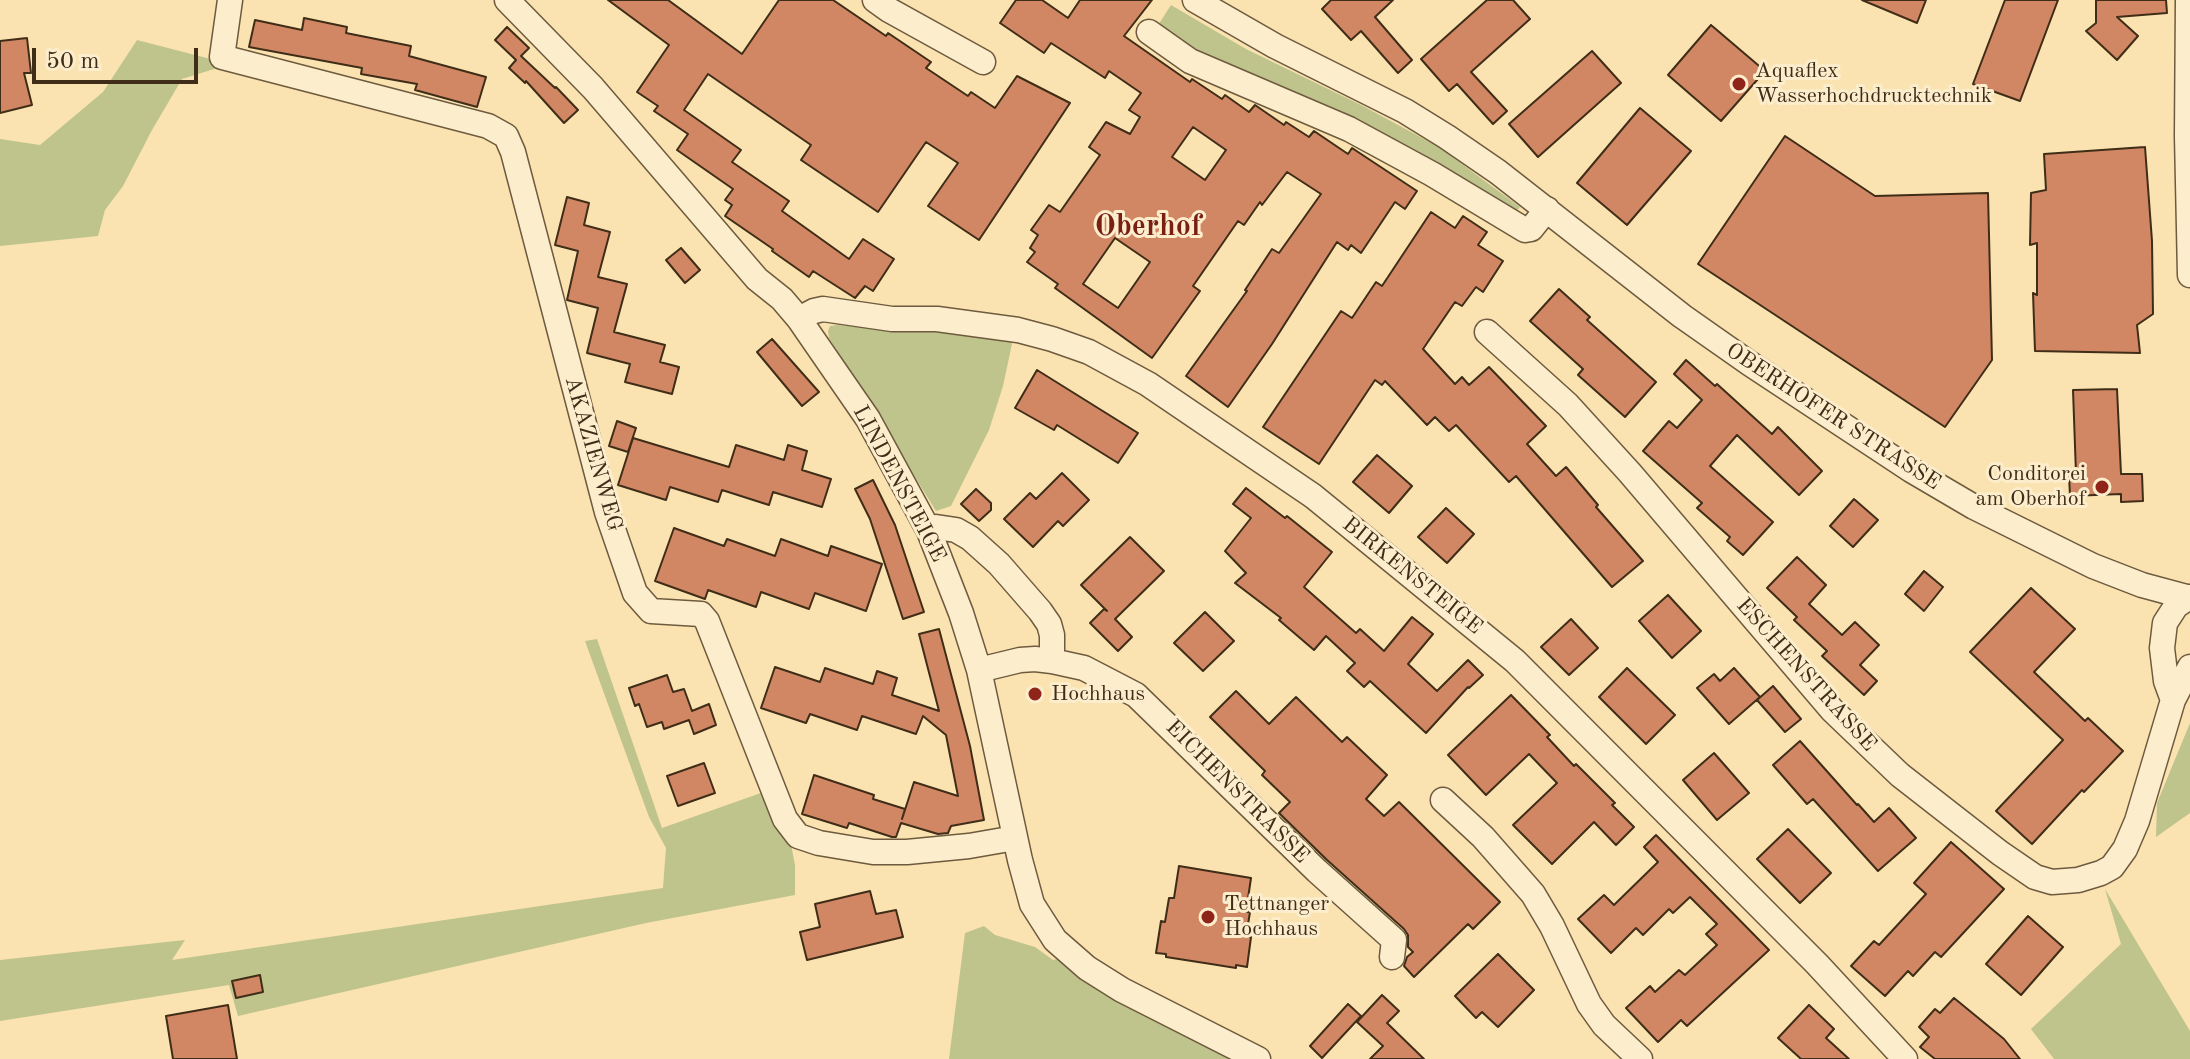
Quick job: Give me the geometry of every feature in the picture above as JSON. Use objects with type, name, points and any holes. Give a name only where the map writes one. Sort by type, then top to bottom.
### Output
[{"type":"street","name":"AKAZIENWEG","points":[[230,0],[222,57],[488,126],[506,136],[513,152],[607,512],[635,593],[651,611],[701,614],[707,621],[785,819],[798,836],[819,843],[873,852],[969,846],[1015,838]]},
{"type":"street","name":"LINDENSTEIGE","points":[[507,0],[593,88],[757,279],[782,299],[868,419],[929,531],[961,613],[979,670],[1032,904],[1055,940],[1087,968],[1122,990],[1258,1059]]},
{"type":"street","points":[[875,0],[983,62]]},
{"type":"street","name":"OBERHOFER STRASSE","points":[[1195,0],[1275,46],[1405,111],[1498,172],[1682,316],[1911,470],[1974,507],[2093,566],[2142,585],[2190,597]]},
{"type":"street","points":[[2188,0],[2190,275]]},
{"type":"street","points":[[1149,32],[1190,61],[1349,129],[1525,230],[1531,229],[1547,209]]},
{"type":"street","name":"BIRKENSTEIGE","points":[[799,319],[823,309],[892,319],[937,319],[1018,330],[1089,352],[1148,384],[1313,496],[1515,661],[1817,964],[1905,1059]]},
{"type":"street","name":"ESCHENSTRASSE","points":[[1487,332],[1568,405],[1832,710],[1900,775],[2035,877],[2052,882],[2078,880],[2112,867],[2125,849],[2137,821],[2190,667]]},
{"type":"street","points":[[929,531],[936,527],[956,530],[970,538],[999,564],[1049,624],[1052,661]]},
{"type":"street","points":[[2182,693],[2166,681],[2162,648],[2165,623],[2176,606],[2190,597]]},
{"type":"street","name":"EICHENSTRASSE","points":[[979,670],[1020,660],[1052,661],[1092,672],[1125,688],[1145,702],[1317,871],[1394,940],[1392,957]]},
{"type":"street","points":[[1443,800],[1483,837],[1533,894],[1552,926],[1589,1004],[1611,1033],[1640,1059]]},
{"type":"green space","points":[[1171,5],[1246,49],[1439,147],[1520,207],[1515,213],[1229,74],[1155,30]]},
{"type":"green space","points":[[137,40],[230,64],[182,79],[123,186],[105,210],[98,236],[0,246],[0,139],[40,145],[103,92]]},
{"type":"green space","points":[[830,326],[899,331],[985,331],[1013,339],[989,430],[951,506],[936,511],[829,338]]},
{"type":"green space","points":[[597,639],[662,828],[775,788],[786,819],[795,865],[795,895],[646,923],[238,1016],[229,985],[0,1021],[0,960],[185,940],[172,960],[663,888],[666,848],[649,817],[585,641]]},
{"type":"green space","points":[[2190,723],[2190,813],[2156,837],[2157,803]]},
{"type":"green space","points":[[2105,889],[2190,1031],[2190,1059],[2054,1059],[2031,1029],[2121,944]]},
{"type":"green space","points":[[984,926],[995,935],[1035,947],[1053,960],[1062,958],[1237,1059],[949,1059],[965,933]]},
{"type":"building","points":[[608,0],[668,0],[742,54],[779,0],[833,0],[931,62],[926,68],[968,96],[971,92],[995,108],[1017,76],[1070,103],[979,240],[928,206],[958,163],[926,142],[878,212],[801,160],[811,145],[708,74],[684,110],[741,150],[732,162],[789,201],[782,211],[849,259],[863,239],[894,259],[873,291],[865,286],[855,298],[813,271],[809,277],[725,216],[732,205],[725,200],[733,189],[677,150],[688,134],[654,111],[658,106],[637,92],[669,45]]},
{"type":"building","points":[[1016,0],[1042,0],[1068,18],[1080,0],[1152,0],[1124,36],[1190,82],[1192,79],[1222,99],[1225,95],[1249,112],[1255,105],[1284,125],[1286,122],[1309,137],[1314,131],[1348,154],[1352,148],[1417,191],[1405,209],[1395,202],[1361,253],[1351,245],[1348,250],[1337,242],[1228,407],[1186,376],[1247,291],[1272,249],[1279,253],[1321,194],[1287,172],[1244,225],[1238,221],[1193,286],[1200,291],[1152,358],[1055,288],[1058,284],[1027,262],[1035,252],[1030,248],[1038,235],[1031,230],[1049,205],[1060,212],[1100,155],[1089,147],[1106,122],[1130,134],[1140,117],[1129,110],[1141,93],[1109,71],[1105,78],[1051,43],[1044,53],[1000,23]],"holes":[[[1193,127],[1226,150],[1205,180],[1172,157]],[[1115,238],[1150,262],[1118,308],[1083,284]]]},
{"type":"building","points":[[1331,0],[1393,0],[1375,17],[1412,60],[1398,73],[1361,31],[1351,40],[1322,9]]},
{"type":"building","points":[[1487,0],[1513,0],[1530,19],[1471,72],[1507,111],[1493,124],[1457,84],[1449,91],[1421,59]]},
{"type":"building","points":[[1862,0],[1926,0],[1917,23]]},
{"type":"building","points":[[2005,0],[2058,0],[2020,101],[1973,84]]},
{"type":"building","points":[[2096,0],[2166,0],[2167,13],[2117,17],[2138,36],[2117,60],[2086,31],[2096,23]]},
{"type":"building","points":[[304,18],[347,27],[346,33],[411,46],[409,56],[486,77],[477,107],[415,90],[417,84],[361,74],[362,68],[249,47],[255,20],[302,30]]},
{"type":"building","points":[[1711,25],[1765,71],[1721,121],[1668,75]]},
{"type":"building","points":[[507,27],[529,48],[521,56],[578,110],[564,123],[526,81],[509,68],[516,60],[495,40]]},
{"type":"building","points":[[27,38],[31,73],[24,73],[32,105],[0,113],[0,41]]},
{"type":"building","points":[[1592,51],[1621,83],[1538,157],[1509,124]]},
{"type":"building","points":[[1640,108],[1691,151],[1627,225],[1577,183]]},
{"type":"building","points":[[1785,136],[1875,196],[1988,193],[1992,360],[1945,427],[1698,264]]},
{"type":"building","points":[[2145,147],[2152,241],[2153,314],[2137,325],[2140,353],[2035,351],[2033,293],[2037,295],[2037,243],[2030,245],[2031,193],[2046,190],[2044,154]]},
{"type":"building","points":[[567,197],[589,203],[584,225],[610,232],[598,277],[627,284],[614,332],[665,345],[660,362],[679,367],[672,394],[625,382],[630,364],[587,353],[598,308],[567,300],[578,251],[555,245]]},
{"type":"building","points":[[1431,212],[1455,228],[1463,216],[1487,232],[1478,245],[1503,261],[1483,292],[1476,287],[1462,306],[1455,302],[1423,349],[1455,384],[1462,377],[1469,385],[1489,367],[1546,426],[1527,444],[1556,476],[1566,467],[1643,561],[1612,587],[1516,476],[1509,482],[1456,425],[1449,431],[1435,417],[1427,425],[1385,381],[1382,385],[1375,380],[1319,464],[1263,427],[1341,311],[1352,318],[1376,282],[1382,286]]},
{"type":"building","points":[[681,248],[700,270],[685,283],[666,260]]},
{"type":"building","points":[[1559,289],[1590,317],[1587,320],[1656,382],[1625,417],[1578,375],[1583,369],[1530,321]]},
{"type":"building","points":[[772,339],[819,392],[802,406],[757,352]]},
{"type":"building","points":[[1686,360],[1772,434],[1778,427],[1822,471],[1799,495],[1737,435],[1710,466],[1773,522],[1743,555],[1727,541],[1730,537],[1697,508],[1702,503],[1643,451],[1669,421],[1677,428],[1702,400],[1674,374]]},
{"type":"building","points":[[1037,370],[1138,433],[1118,463],[1057,425],[1054,430],[1015,408]]},
{"type":"building","points":[[2117,389],[2121,474],[2142,474],[2143,501],[2121,502],[2121,494],[2070,496],[2069,475],[2076,474],[2073,390]]},
{"type":"building","points":[[617,421],[636,428],[628,452],[609,446]]},
{"type":"building","points":[[633,438],[729,467],[736,445],[784,460],[788,445],[807,451],[802,470],[831,479],[822,507],[773,492],[769,505],[722,490],[718,502],[670,487],[666,500],[618,485]]},
{"type":"building","points":[[1377,455],[1412,486],[1389,513],[1353,482]]},
{"type":"building","points":[[1062,473],[1089,500],[1063,526],[1058,521],[1033,547],[1004,519],[1030,493],[1036,499]]},
{"type":"building","points":[[873,480],[895,525],[924,612],[903,619],[870,519],[855,489]]},
{"type":"building","points":[[1246,488],[1332,552],[1304,587],[1356,633],[1360,629],[1384,651],[1412,617],[1433,634],[1408,664],[1437,691],[1468,660],[1483,675],[1426,733],[1370,681],[1364,687],[1347,671],[1355,663],[1326,636],[1314,650],[1279,620],[1281,618],[1235,583],[1246,573],[1225,551],[1251,518],[1233,504]]},
{"type":"building","points":[[976,489],[991,503],[991,510],[979,521],[961,504]]},
{"type":"building","points":[[1854,499],[1878,520],[1853,547],[1830,526]]},
{"type":"building","points":[[1446,508],[1474,534],[1447,563],[1418,537]]},
{"type":"building","points":[[674,528],[724,546],[727,539],[775,556],[781,539],[828,556],[831,546],[882,564],[866,611],[815,593],[809,609],[761,592],[756,607],[708,590],[705,599],[655,581]]},
{"type":"building","points":[[1130,537],[1164,571],[1115,619],[1132,637],[1118,651],[1090,623],[1104,609],[1107,611],[1081,585]]},
{"type":"building","points":[[1797,557],[1826,585],[1809,604],[1842,635],[1855,622],[1879,645],[1860,665],[1877,681],[1864,695],[1822,656],[1827,651],[1794,620],[1797,617],[1767,588]]},
{"type":"building","points":[[1924,571],[1943,587],[1924,611],[1905,594]]},
{"type":"building","points":[[2031,588],[2075,629],[2034,672],[2085,721],[2088,718],[2123,751],[2032,844],[1996,811],[2063,740],[1970,652]]},
{"type":"building","points":[[1668,595],[1701,631],[1672,658],[1639,621]]},
{"type":"building","points":[[1205,612],[1234,641],[1203,671],[1174,643]]},
{"type":"building","points":[[1571,619],[1598,648],[1569,675],[1541,647]]},
{"type":"building","points":[[939,629],[970,746],[984,820],[951,826],[948,833],[938,834],[901,823],[896,837],[892,837],[849,823],[847,828],[802,814],[814,775],[905,809],[902,819],[914,782],[958,796],[946,735],[923,716],[916,734],[862,716],[857,730],[810,714],[806,723],[761,708],[775,667],[820,682],[825,668],[873,684],[877,671],[897,678],[892,695],[939,711],[919,634]]},
{"type":"building","points":[[1627,668],[1675,715],[1646,744],[1599,697]]},
{"type":"building","points":[[1734,668],[1760,697],[1729,724],[1697,688],[1714,674],[1720,681]]},
{"type":"building","points":[[667,675],[673,692],[684,689],[692,711],[709,704],[716,725],[694,734],[689,720],[664,729],[662,722],[647,727],[629,688]]},
{"type":"building","points":[[1773,686],[1801,719],[1785,732],[1757,700]]},
{"type":"building","points":[[1236,691],[1269,724],[1296,697],[1342,742],[1347,737],[1387,775],[1366,799],[1384,816],[1399,802],[1500,902],[1473,929],[1468,924],[1414,977],[1404,966],[1413,952],[1408,947],[1408,935],[1404,929],[1279,813],[1290,802],[1262,775],[1265,771],[1210,717]]},
{"type":"building","points":[[1511,695],[1550,735],[1547,737],[1574,766],[1576,764],[1615,803],[1612,805],[1634,827],[1616,845],[1594,822],[1552,864],[1513,825],[1557,783],[1529,754],[1486,795],[1448,755]]},
{"type":"building","points":[[1800,741],[1874,822],[1889,808],[1916,838],[1878,871],[1813,799],[1807,804],[1773,765]]},
{"type":"building","points":[[1714,753],[1749,793],[1717,820],[1683,780]]},
{"type":"building","points":[[704,763],[715,793],[678,806],[667,776]]},
{"type":"building","points":[[1788,829],[1831,873],[1800,903],[1757,859]]},
{"type":"building","points":[[1656,835],[1769,950],[1687,1026],[1681,1020],[1658,1042],[1626,1008],[1650,986],[1655,992],[1679,970],[1685,975],[1717,945],[1706,934],[1717,924],[1690,897],[1673,913],[1669,909],[1643,935],[1636,928],[1611,953],[1578,919],[1604,895],[1614,905],[1658,862],[1644,847]]},
{"type":"building","points":[[1951,842],[2004,889],[1941,957],[1935,952],[1913,976],[1908,971],[1885,996],[1851,966],[1874,941],[1879,945],[1926,894],[1914,883]]},
{"type":"building","name":"Tettnanger Hochhaus","points":[[1179,866],[1251,878],[1246,912],[1250,912],[1246,937],[1251,937],[1247,967],[1236,965],[1236,968],[1156,953],[1161,921],[1165,922],[1169,898],[1174,898]]},
{"type":"building","points":[[870,891],[876,914],[896,910],[903,937],[807,960],[800,932],[820,927],[815,904]]},
{"type":"building","points":[[2028,916],[2063,947],[2021,995],[1986,964]]},
{"type":"building","points":[[1498,954],[1534,990],[1498,1027],[1482,1012],[1476,1018],[1455,996]]},
{"type":"building","points":[[260,975],[263,992],[236,998],[232,981]]},
{"type":"building","points":[[1382,995],[1399,1011],[1387,1023],[1424,1059],[1370,1059],[1383,1046],[1357,1022]]},
{"type":"building","points":[[1954,998],[2004,1039],[2020,1059],[1935,1059],[1920,1047],[1929,1037],[1919,1027],[1935,1009],[1940,1013]]},
{"type":"building","points":[[1348,1004],[1361,1016],[1322,1058],[1310,1046]]},
{"type":"building","points":[[228,1005],[237,1059],[173,1059],[166,1016]]},
{"type":"building","points":[[1809,1005],[1834,1029],[1826,1038],[1849,1059],[1801,1059],[1778,1038]]},
{"type":"place","name":"Aquaflex Wasserhochdrucktechnik","points":[[1739,84]]},
{"type":"place","name":"Conditorei am Oberhof","points":[[2102,487]]},
{"type":"place","name":"Hochhaus","points":[[1035,694]]},
{"type":"place","name":"Tettnanger Hochhaus","points":[[1208,917]]},
{"type":"district","name":"Oberhof","points":[[1148,227]]}]
